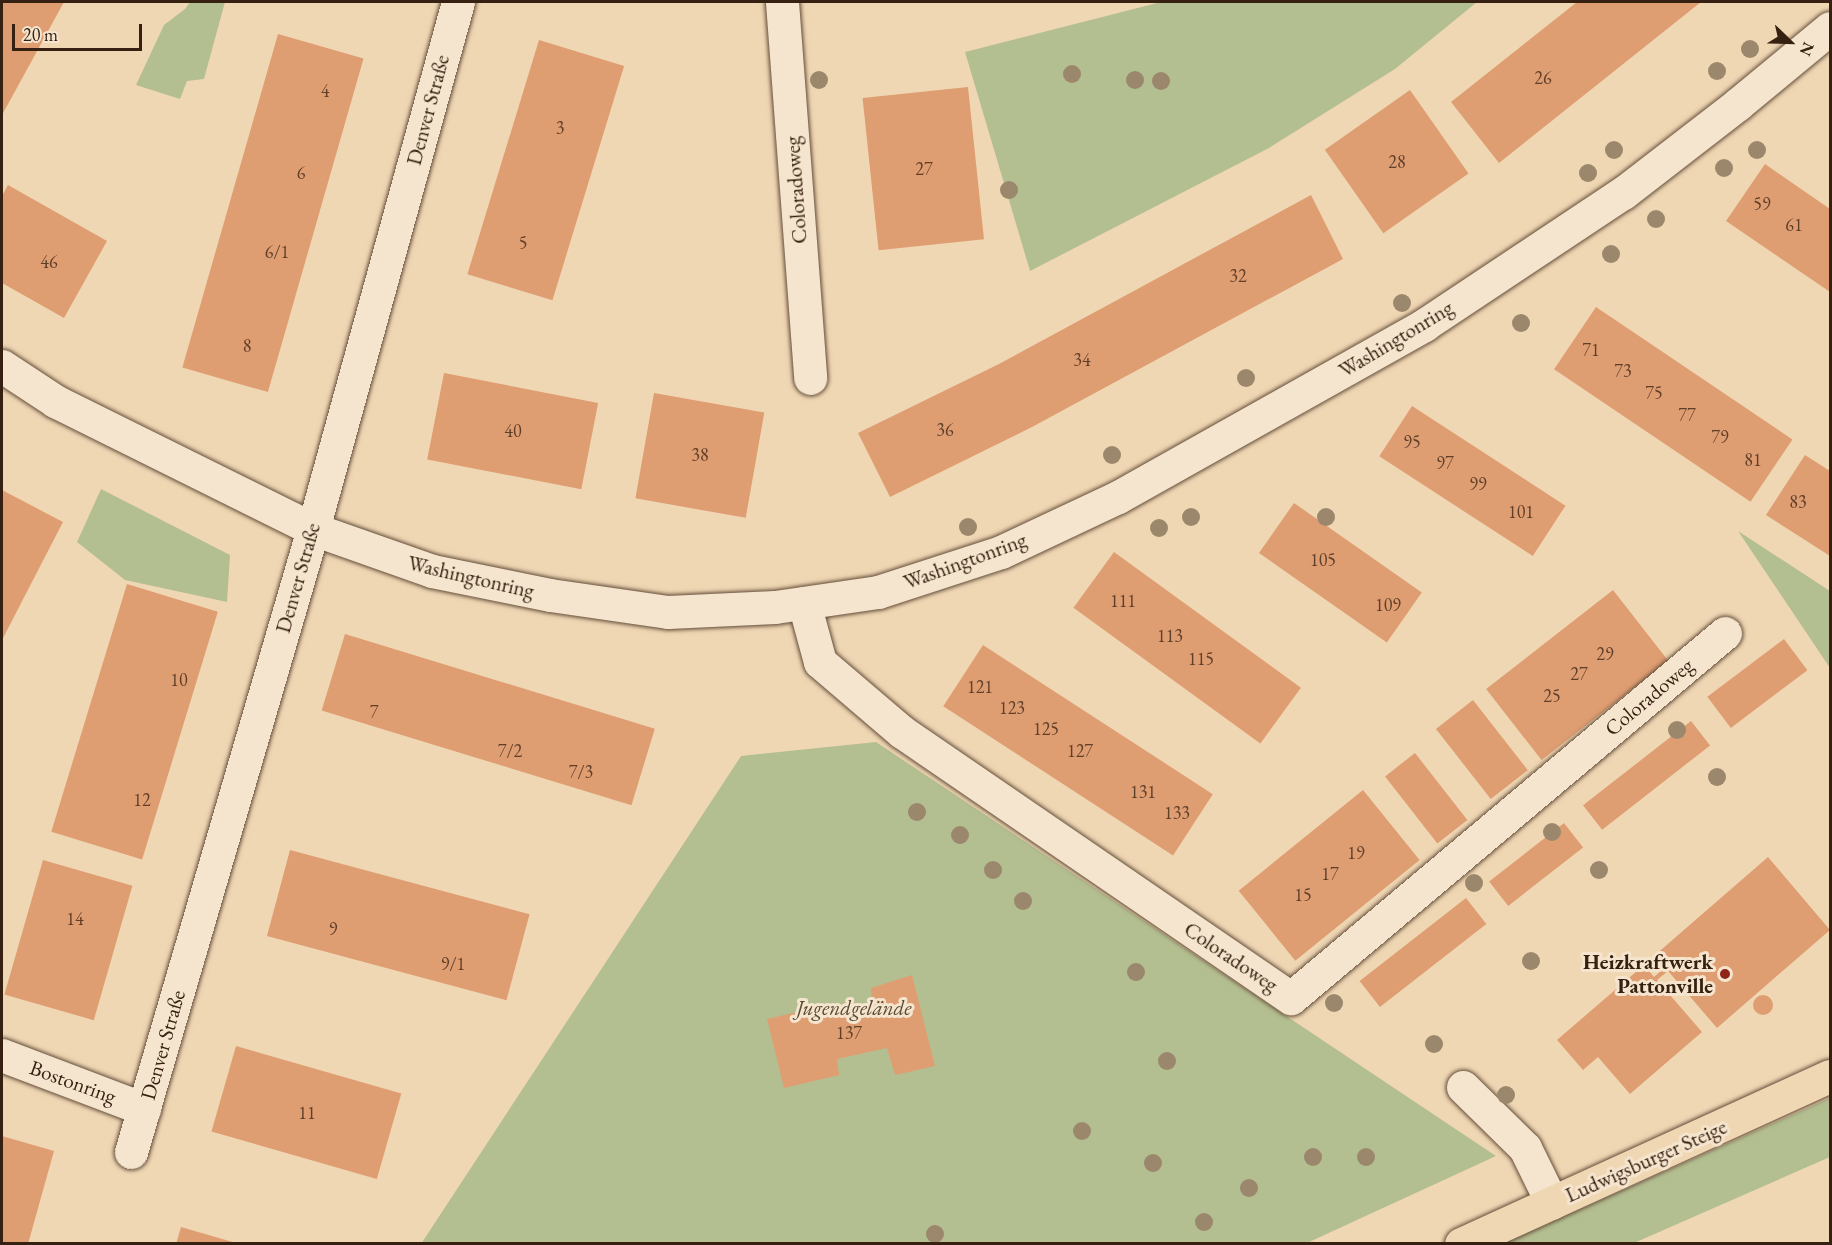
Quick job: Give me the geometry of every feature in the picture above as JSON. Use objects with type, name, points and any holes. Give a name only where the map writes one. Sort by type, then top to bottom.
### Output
[{"type":"main road","name":"Ludwigsburger Steige","points":[[1461,1244],[1830,1076]]},
{"type":"street","name":"Denver Straße","points":[[131,1152],[313,529],[458,2]]},
{"type":"street","name":"Coloradoweg","points":[[782,2],[810,378]]},
{"type":"street","name":"Washingtonring","points":[[2,366],[55,401],[313,529],[432,571],[550,595],[668,612],[775,607],[878,592],[1001,552],[1118,497],[1424,325],[1623,193],[1738,104],[1830,28]]},
{"type":"street","name":"Coloradoweg","points":[[804,603],[820,662],[902,732],[1291,998],[1725,633]]},
{"type":"street","name":"Bostonring","points":[[2,1055],[144,1108]]},
{"type":"street","points":[[1463,1087],[1525,1148],[1552,1203]]},
{"type":"green space","points":[[190,2],[225,2],[204,79],[187,81],[180,99],[136,85],[164,25],[185,9]]},
{"type":"green space","points":[[1161,2],[1477,2],[1395,69],[1269,148],[1030,271],[965,52]]},
{"type":"green space","points":[[101,489],[230,555],[227,602],[125,580],[77,542]]},
{"type":"green space","points":[[1738,531],[1830,591],[1830,668]]},
{"type":"green space","name":"Jugendgelände","points":[[876,742],[1496,1156],[1307,1243],[421,1244],[741,756]]},
{"type":"green space","points":[[1830,1098],[1830,1157],[1634,1243],[1502,1244]]},
{"type":"building","points":[[2,2],[64,2],[2,115]]},
{"type":"building","points":[[1577,2],[1701,2],[1499,163],[1451,102]]},
{"type":"building","points":[[278,34],[364,59],[268,392],[182,368]]},
{"type":"building","points":[[539,40],[624,66],[552,300],[467,274]]},
{"type":"building","points":[[968,87],[984,239],[879,250],[863,98]]},
{"type":"building","points":[[1410,90],[1469,174],[1383,233],[1325,150]]},
{"type":"building","points":[[1765,164],[1830,209],[1830,292],[1726,221]]},
{"type":"building","points":[[8,185],[107,241],[64,318],[2,283],[2,196]]},
{"type":"building","points":[[1311,195],[1343,259],[1032,427],[890,497],[858,433],[999,364]]},
{"type":"building","points":[[1596,307],[1792,440],[1751,502],[1554,369]]},
{"type":"building","points":[[444,373],[598,403],[581,489],[427,459]]},
{"type":"building","points":[[654,393],[764,412],[746,518],[635,498]]},
{"type":"building","points":[[1412,406],[1565,506],[1533,556],[1379,456]]},
{"type":"building","points":[[1805,455],[1830,471],[1830,556],[1766,515]]},
{"type":"building","points":[[2,490],[63,522],[2,640]]},
{"type":"building","points":[[1294,503],[1422,592],[1387,642],[1259,553]]},
{"type":"building","points":[[1114,552],[1301,688],[1260,744],[1073,608]]},
{"type":"building","points":[[127,584],[218,612],[142,859],[51,832]]},
{"type":"building","points":[[1613,590],[1668,661],[1542,760],[1486,689]]},
{"type":"building","points":[[345,634],[655,729],[631,805],[322,711]]},
{"type":"building","points":[[1784,639],[1807,670],[1731,728],[1707,697]]},
{"type":"building","points":[[983,645],[1213,794],[1173,855],[943,706]]},
{"type":"building","points":[[1473,700],[1528,770],[1491,799],[1436,729]]},
{"type":"building","points":[[1691,721],[1710,745],[1602,830],[1583,805]]},
{"type":"building","points":[[1415,753],[1467,820],[1437,843],[1385,776]]},
{"type":"building","points":[[1363,790],[1420,860],[1295,961],[1239,891]]},
{"type":"building","points":[[1564,823],[1583,847],[1508,906],[1489,881]]},
{"type":"building","points":[[290,850],[530,914],[507,1000],[267,936]]},
{"type":"building","name":"Heizkraftwerk Pattonville","points":[[1768,857],[1830,930],[1717,1028],[1668,971],[1657,980],[1702,1032],[1630,1094],[1598,1057],[1583,1070],[1557,1040],[1644,965],[1654,977],[1664,968],[1654,956]]},
{"type":"building","points":[[43,860],[132,886],[94,1020],[4,995]]},
{"type":"building","points":[[1466,898],[1486,924],[1380,1007],[1360,981]]},
{"type":"building","name":"Jugendgelände","points":[[912,975],[935,1066],[895,1075],[887,1048],[837,1059],[839,1075],[784,1088],[767,1019],[824,1006],[826,1015],[872,1006],[871,988]]},
{"type":"building","points":[[1763,995],[1770,998],[1773,1005],[1770,1012],[1763,1015],[1756,1012],[1753,1005],[1756,998]]},
{"type":"building","points":[[236,1046],[401,1093],[377,1179],[211,1132]]},
{"type":"building","points":[[2,1136],[54,1151],[28,1244],[2,1244]]},
{"type":"building","points":[[181,1227],[236,1243],[236,1244],[176,1244]]},
{"type":"place","name":"Heizkraftwerk Pattonville","points":[[1725,974]]}]
